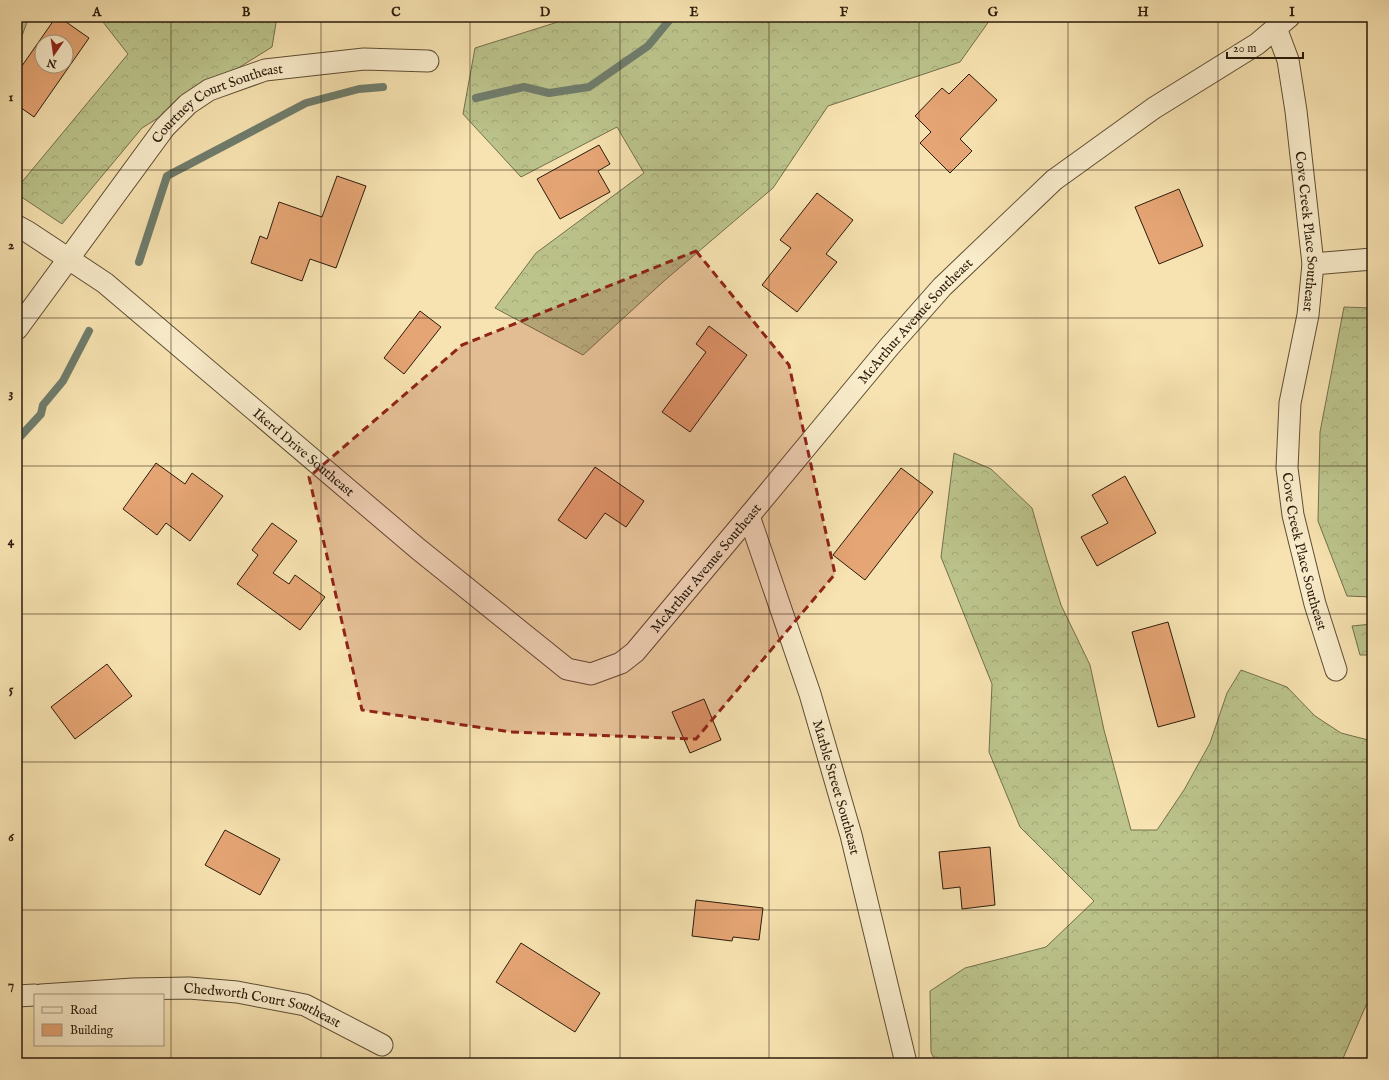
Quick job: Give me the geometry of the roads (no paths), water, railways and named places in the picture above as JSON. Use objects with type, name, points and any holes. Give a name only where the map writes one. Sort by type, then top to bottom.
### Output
[{"type":"street","name":"Cove Creek Place Southeast","points":[[1282,23],[1296,111],[1312,264],[1308,315],[1290,403],[1287,468],[1293,515],[1315,604],[1336,670]]},
{"type":"street","name":"McArthur Avenue Southeast","points":[[591,674],[620,664],[635,652],[889,347],[942,287],[1054,180],[1154,108],[1257,44],[1282,23]]},
{"type":"street","name":"Courtney Court Southeast","points":[[17,329],[165,127],[188,104],[209,90],[265,70],[364,59],[428,61]]},
{"type":"street","name":"Ikerd Drive Southeast","points":[[17,226],[105,283],[416,548],[567,669],[591,674]]},
{"type":"street","points":[[1312,264],[1372,259]]},
{"type":"street","name":"Marble Street Southeast","points":[[749,516],[810,694],[851,835],[906,1063]]},
{"type":"street","name":"Chedworth Court Southeast","points":[[56,994],[133,989],[189,988],[237,992],[305,1005],[382,1045]]},
{"type":"street","points":[[17,996],[34,995]]},
{"type":"waterway","points":[[476,98],[524,87],[549,93],[589,87],[648,46],[672,17]]},
{"type":"waterway","points":[[139,262],[167,176],[306,103],[359,89],[383,87]]},
{"type":"waterway","points":[[17,440],[41,414],[43,405],[63,381],[89,331]]}]
